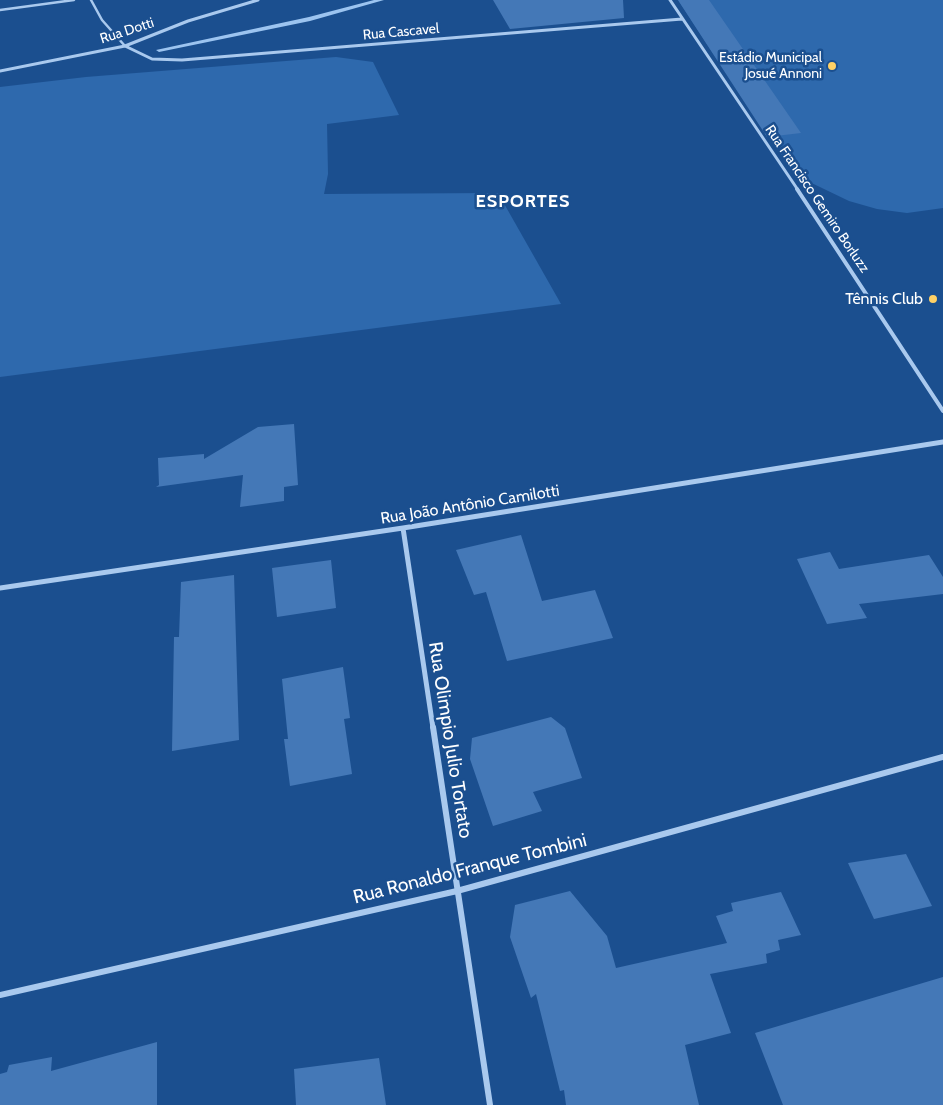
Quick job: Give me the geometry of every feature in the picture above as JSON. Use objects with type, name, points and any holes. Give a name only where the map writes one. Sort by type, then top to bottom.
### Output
[{"type":"street","name":"Rua Dotti","points":[[0,71],[124,46],[188,21],[258,0]]},
{"type":"street","name":"Rua Francisco Gemiro Borluzz","points":[[670,0],[825,230],[943,411]]},
{"type":"street","name":"Rua Cascavel","points":[[124,46],[139,56],[152,60],[182,60],[682,19]]},
{"type":"street","name":"Rua João Antônio Camilotti","points":[[0,588],[403,528],[943,442]]},
{"type":"street","name":"Rua Olimpio Julio Tortato","points":[[403,528],[490,1105]]},
{"type":"street","name":"Rua Ronaldo Franque Tombini","points":[[0,995],[457,890],[943,757]]},
{"type":"lane","points":[[0,10],[74,0]]},
{"type":"lane","points":[[91,0],[102,20],[124,46]]},
{"type":"shaded area","name":"Estádio Municipal Josué Annoni","points":[[678,0],[943,0],[943,208],[907,213],[877,209],[849,201],[795,175]]},
{"type":"shaded area","points":[[336,57],[373,62],[399,115],[327,124],[328,174],[324,194],[498,193],[561,304],[0,377],[0,87],[86,77]]},
{"type":"building","points":[[493,0],[623,0],[624,18],[510,29]]},
{"type":"building","points":[[678,0],[709,0],[801,133],[767,137]]},
{"type":"building","points":[[294,424],[298,485],[284,487],[284,501],[240,507],[243,475],[156,487],[159,485],[158,458],[204,454],[204,459],[258,427]]},
{"type":"building","points":[[521,535],[542,601],[595,590],[613,638],[507,661],[486,592],[474,595],[456,550]]},
{"type":"building","points":[[830,552],[839,569],[929,555],[943,577],[943,594],[859,604],[867,618],[827,624],[797,559]]},
{"type":"building","points":[[331,560],[336,608],[277,617],[272,568]]},
{"type":"building","points":[[234,575],[239,740],[172,751],[174,637],[179,637],[181,582]]},
{"type":"building","points":[[343,667],[350,718],[344,719],[352,774],[290,786],[284,739],[288,739],[282,679]]},
{"type":"building","points":[[551,717],[565,728],[582,778],[533,792],[542,811],[493,826],[470,759],[472,738]]},
{"type":"building","points":[[906,854],[932,906],[874,919],[848,863]]},
{"type":"building","points":[[570,891],[607,936],[616,968],[727,943],[716,916],[733,911],[731,903],[781,892],[801,935],[778,940],[780,950],[766,954],[767,963],[710,974],[731,1033],[685,1045],[699,1105],[566,1105],[564,1090],[560,1091],[536,994],[531,998],[510,937],[515,905]]},
{"type":"building","points":[[943,977],[943,1105],[783,1105],[755,1033]]},
{"type":"building","points":[[157,1042],[157,1105],[0,1105],[0,1074],[7,1072],[9,1065],[52,1057],[51,1071]]},
{"type":"building","points":[[379,1058],[386,1105],[296,1105],[294,1069]]},
{"type":"waterway","points":[[159,50],[310,19],[381,0]]},
{"type":"place","name":"Estádio Municipal Josué Annoni","points":[[832,66]]},
{"type":"place","name":"Tênnis Club","points":[[933,299]]},
{"type":"district","name":"ESPORTES","points":[[523,202]]}]
